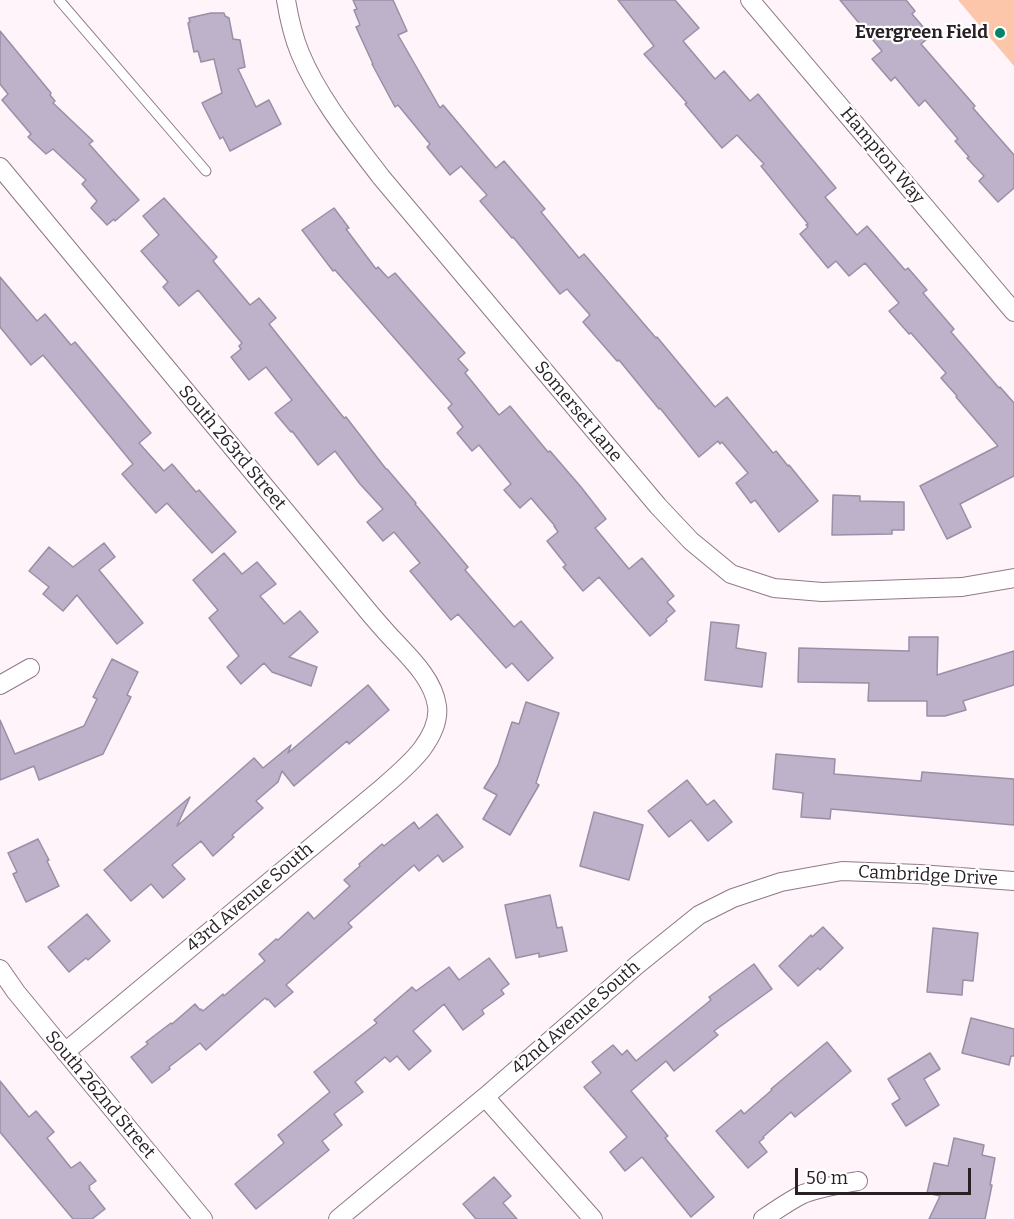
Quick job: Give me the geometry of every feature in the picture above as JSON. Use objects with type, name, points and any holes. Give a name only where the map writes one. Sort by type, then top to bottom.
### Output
[{"type":"street","name":"Somerset Lane","points":[[286,0],[301,55],[317,85],[344,128],[381,177],[658,506],[691,541],[731,574],[774,588],[822,592],[962,587],[1014,578]]},
{"type":"street","name":"Hampton Way","points":[[750,0],[1014,312]]},
{"type":"street","name":"South 263rd Street","points":[[0,167],[425,677],[437,707],[435,723],[429,738]]},
{"type":"street","points":[[0,685],[30,668]]},
{"type":"street","name":"43rd Avenue South","points":[[65,1052],[375,794],[408,765],[429,738]]},
{"type":"street","name":"Cambridge Drive","points":[[842,872],[919,874],[1014,881]]},
{"type":"street","name":"42nd Avenue South","points":[[338,1219],[699,915],[733,898],[781,882],[842,872]]},
{"type":"street","name":"South 262nd Street","points":[[0,969],[16,992],[203,1219]]},
{"type":"street","points":[[485,1097],[593,1219]]},
{"type":"street","points":[[763,1219],[787,1202],[805,1193],[827,1186],[858,1181]]},
{"type":"lane","points":[[58,0],[206,171]]},
{"type":"shaded area","name":"Evergreen Field","points":[[958,0],[1014,0],[1014,66]]},
{"type":"building","points":[[353,0],[393,0],[407,31],[398,35],[440,108],[443,105],[496,168],[504,161],[545,209],[541,212],[579,258],[584,254],[715,407],[727,397],[773,453],[776,451],[818,501],[779,532],[755,500],[751,503],[736,483],[748,473],[722,442],[720,444],[718,441],[699,457],[619,360],[617,361],[583,322],[590,315],[567,289],[560,294],[480,201],[487,195],[461,166],[450,175],[427,147],[430,144],[398,105],[395,107],[372,64],[356,27],[360,25]]},
{"type":"building","points":[[618,0],[675,0],[699,28],[683,41],[715,79],[724,71],[750,101],[758,94],[836,188],[825,197],[857,235],[867,226],[905,270],[908,268],[927,290],[923,293],[954,329],[951,332],[1014,403],[1014,476],[960,504],[971,527],[947,539],[920,486],[998,446],[941,378],[946,373],[889,311],[899,303],[865,263],[849,276],[836,261],[828,268],[800,234],[808,227],[806,225],[808,224],[761,166],[764,164],[737,135],[722,148],[685,104],[687,103],[644,54],[654,46]]},
{"type":"building","points":[[840,0],[906,0],[915,11],[912,14],[931,36],[921,44],[1014,155],[1014,188],[998,202],[979,181],[984,176],[955,141],[958,139],[925,100],[919,106],[895,77],[891,81],[872,59],[882,51]]},
{"type":"building","points":[[211,13],[224,13],[229,18],[233,39],[240,40],[245,67],[238,69],[256,107],[269,100],[281,124],[230,151],[223,137],[220,139],[202,103],[222,93],[214,59],[201,62],[198,51],[194,52],[188,23],[189,18]]},
{"type":"building","points":[[0,31],[51,93],[55,101],[53,103],[93,141],[89,144],[139,200],[115,221],[114,219],[107,225],[91,208],[97,201],[82,184],[86,180],[53,149],[46,154],[28,137],[31,134],[2,100],[8,94],[0,84]]},
{"type":"building","points":[[164,198],[217,257],[213,261],[250,305],[259,298],[276,318],[269,324],[468,567],[465,570],[514,627],[521,621],[553,658],[528,681],[512,663],[506,668],[458,614],[451,620],[410,571],[420,563],[394,532],[383,541],[367,522],[383,509],[335,451],[318,465],[275,413],[292,400],[266,367],[249,380],[231,357],[241,349],[239,346],[242,343],[198,290],[179,306],[163,287],[168,282],[141,251],[159,235],[143,216]]},
{"type":"building","points":[[334,208],[349,228],[346,229],[376,269],[378,267],[388,278],[395,273],[465,353],[458,359],[468,370],[465,373],[499,415],[510,406],[581,487],[606,519],[595,528],[629,569],[642,558],[674,596],[667,602],[675,611],[650,636],[599,577],[583,591],[563,567],[566,565],[547,541],[558,532],[555,526],[531,498],[520,508],[504,490],[511,484],[479,445],[472,451],[457,433],[463,427],[448,408],[452,404],[335,270],[333,271],[302,230]]},
{"type":"building","points":[[0,277],[37,321],[45,314],[71,345],[75,342],[151,433],[139,443],[164,471],[172,464],[196,492],[199,490],[236,532],[212,553],[167,503],[156,513],[122,474],[133,464],[43,355],[31,365],[0,327]]},
{"type":"building","points":[[833,495],[860,496],[860,501],[904,502],[904,530],[892,530],[892,534],[832,535]]},
{"type":"building","points":[[104,543],[115,557],[99,570],[143,623],[117,644],[77,595],[63,611],[43,594],[49,587],[29,571],[49,547],[73,567]]},
{"type":"building","points":[[224,553],[242,574],[257,562],[276,584],[260,596],[284,624],[300,611],[318,632],[289,657],[317,667],[311,686],[272,672],[264,663],[241,684],[227,667],[239,656],[209,618],[218,610],[193,580]]},
{"type":"building","points":[[711,622],[739,625],[736,648],[766,653],[762,687],[705,680]]},
{"type":"building","points":[[909,637],[938,637],[937,675],[1014,651],[1014,685],[963,701],[966,710],[945,716],[927,716],[927,701],[868,701],[869,683],[798,682],[799,648],[909,651]]},
{"type":"building","points":[[112,659],[138,672],[127,695],[131,697],[103,754],[39,780],[34,766],[0,780],[0,720],[15,754],[84,726],[97,699],[93,697]]},
{"type":"building","points":[[368,685],[389,710],[349,744],[347,741],[294,786],[282,771],[278,782],[256,801],[263,808],[232,835],[234,837],[213,856],[201,841],[172,865],[185,879],[163,898],[151,884],[131,901],[104,870],[190,797],[177,826],[254,758],[263,768],[291,745],[288,753]]},
{"type":"building","points":[[526,702],[559,713],[536,783],[539,785],[510,835],[483,819],[497,795],[484,788],[498,765],[512,722],[519,724]]},
{"type":"building","points":[[776,754],[835,759],[834,774],[921,781],[922,772],[1014,779],[1014,825],[831,809],[830,819],[801,817],[803,793],[773,789]]},
{"type":"building","points":[[687,780],[707,805],[714,800],[732,822],[708,841],[691,820],[669,837],[648,811]]},
{"type":"building","points":[[594,812],[643,825],[629,880],[580,866]]},
{"type":"building","points":[[437,814],[463,847],[443,862],[438,855],[419,871],[414,865],[348,923],[352,927],[286,985],[293,992],[275,1007],[265,998],[206,1050],[200,1043],[152,1083],[131,1057],[148,1044],[146,1042],[195,1004],[203,1011],[223,994],[224,996],[265,961],[259,954],[276,939],[278,940],[308,912],[314,919],[350,886],[344,880],[382,844],[384,846],[414,822],[419,829]]},
{"type":"building","points":[[38,839],[59,886],[26,902],[13,874],[17,872],[8,853]]},
{"type":"building","points":[[550,895],[557,928],[562,927],[567,951],[539,957],[539,953],[516,958],[505,905]]},
{"type":"building","points":[[87,914],[110,941],[88,960],[86,958],[69,972],[48,947]]},
{"type":"building","points":[[823,927],[843,948],[820,970],[818,968],[798,986],[779,966],[811,935],[812,937]]},
{"type":"building","points":[[933,928],[978,933],[973,981],[963,980],[962,995],[927,992]]},
{"type":"building","points":[[489,958],[509,984],[501,990],[504,994],[482,1010],[484,1014],[463,1030],[444,1004],[413,1031],[431,1051],[409,1070],[397,1056],[390,1062],[385,1057],[355,1082],[363,1092],[334,1114],[342,1125],[322,1141],[329,1150],[256,1209],[235,1184],[284,1143],[278,1135],[330,1092],[314,1072],[377,1023],[374,1020],[412,987],[416,991],[449,967],[459,980]]},
{"type":"building","points":[[754,964],[772,989],[714,1031],[718,1035],[674,1071],[666,1061],[631,1091],[668,1136],[665,1138],[714,1197],[691,1217],[642,1157],[625,1171],[610,1152],[627,1137],[584,1087],[601,1073],[592,1062],[613,1045],[622,1055],[627,1050],[636,1061],[711,1000],[709,997]]},
{"type":"building","points":[[971,1018],[1014,1029],[1014,1056],[1011,1056],[1009,1065],[962,1053]]},
{"type":"building","points":[[827,1042],[851,1071],[795,1117],[791,1112],[763,1137],[759,1142],[767,1152],[748,1168],[716,1131],[741,1110],[744,1114]]},
{"type":"building","points":[[930,1053],[940,1069],[924,1079],[939,1105],[906,1126],[892,1104],[900,1099],[888,1079]]},
{"type":"building","points":[[0,1081],[29,1117],[36,1111],[54,1132],[47,1138],[71,1168],[80,1162],[96,1181],[89,1186],[89,1189],[105,1209],[92,1219],[73,1219],[0,1132]]},
{"type":"building","points":[[954,1138],[984,1145],[982,1155],[995,1158],[985,1219],[929,1219],[940,1196],[927,1193],[934,1163],[948,1166]]},
{"type":"building","points":[[494,1177],[511,1196],[503,1203],[517,1219],[476,1219],[463,1204]]},
{"type":"place","name":"Evergreen Field","points":[[1000,33]]}]
